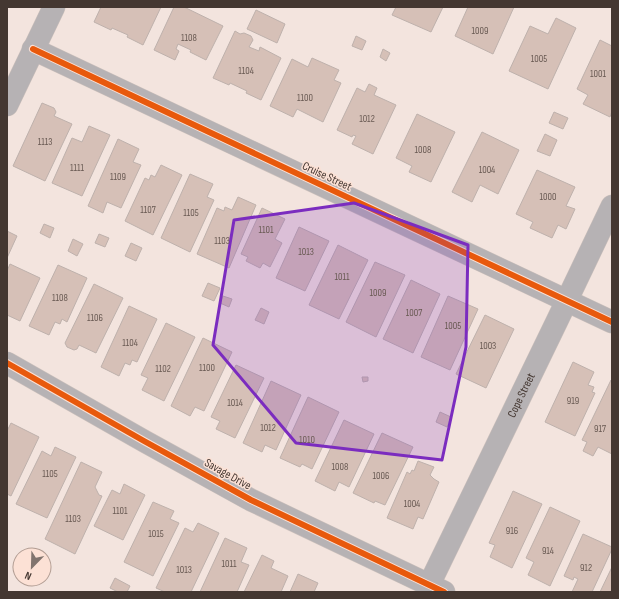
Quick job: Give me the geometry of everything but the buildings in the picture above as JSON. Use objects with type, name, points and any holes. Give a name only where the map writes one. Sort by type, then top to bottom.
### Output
[{"type":"street","points":[[7,105],[54,7]]},
{"type":"street","name":"Cruise Street","points":[[33,49],[612,322]]},
{"type":"street","name":"Cope Street","points":[[436,588],[612,206]]},
{"type":"street","name":"Savage Drive","points":[[7,364],[251,500],[436,588]]},
{"type":"highlighted area","points":[[354,203],[468,245],[466,347],[442,460],[296,443],[213,345],[234,220]]},
{"type":"cycle path","points":[[33,49],[612,322]]},
{"type":"cycle path","points":[[7,363],[251,500],[444,592]]}]
